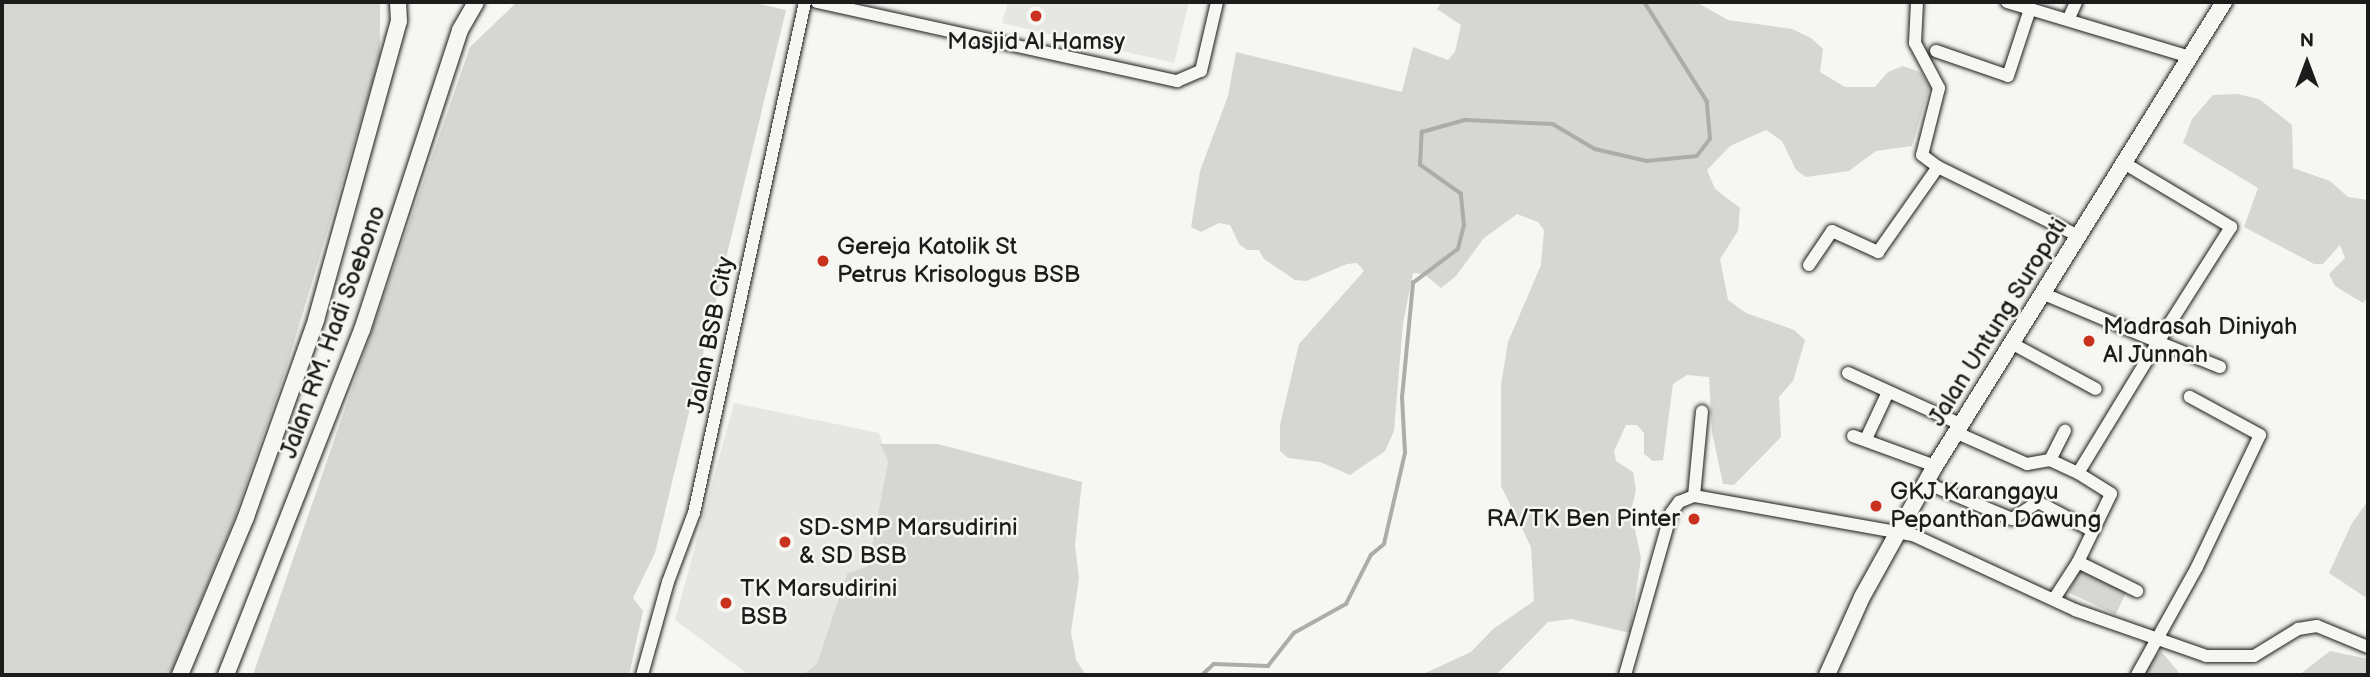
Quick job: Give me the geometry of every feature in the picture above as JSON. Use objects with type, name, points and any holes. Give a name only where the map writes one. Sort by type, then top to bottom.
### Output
[{"type":"main road","name":"Jalan RM. Hadi Soebono","points":[[180,675],[246,517],[316,320],[396,34],[398,2]]},
{"type":"main road","name":"Jalan RM. Hadi Soebono","points":[[226,675],[362,330],[460,30],[476,2]]},
{"type":"main road","name":"Jalan Untung Suropati","points":[[1827,675],[1897,532],[1958,428],[2013,344],[2224,2]]},
{"type":"street","name":"Jalan BSB City","points":[[643,674],[668,582],[694,513],[805,2]]},
{"type":"street","points":[[817,2],[1177,81],[1201,71],[1217,2]]},
{"type":"street","points":[[1917,2],[1915,43],[1939,88],[1922,155],[1938,167],[2080,236]]},
{"type":"street","points":[[2007,2],[2069,18],[2190,57]]},
{"type":"street","points":[[2069,18],[2076,2]]},
{"type":"street","points":[[1936,51],[2008,76],[2030,9]]},
{"type":"street","points":[[2078,472],[2231,227],[2124,163]]},
{"type":"street","points":[[1809,265],[1832,231],[1878,252],[1938,167]]},
{"type":"street","points":[[2044,294],[2220,367]]},
{"type":"street","points":[[2013,344],[2096,389]]},
{"type":"street","points":[[1847,373],[2027,464],[2050,460],[2078,472],[2111,494],[2078,562],[2054,599]]},
{"type":"street","points":[[1866,439],[1888,392]]},
{"type":"street","points":[[2137,675],[2158,640],[2260,436],[2190,397]]},
{"type":"street","points":[[1695,496],[1702,411]]},
{"type":"street","points":[[2050,460],[2065,431]]},
{"type":"street","points":[[1853,436],[1936,466]]},
{"type":"street","points":[[1926,483],[2012,519],[2038,502],[2093,531]]},
{"type":"street","points":[[1625,675],[1671,513],[1679,502],[1695,496],[1913,535],[2054,599],[2206,656],[2254,656],[2298,629],[2317,626],[2368,647]]},
{"type":"street","points":[[2078,562],[2137,591]]},
{"type":"shaded area","points":[[2,2],[380,2],[380,56],[286,369],[233,522],[170,675],[2,675]]},
{"type":"shaded area","points":[[517,2],[751,2],[786,10],[655,553],[633,598],[643,611],[629,675],[253,675],[470,47]]},
{"type":"shaded area","points":[[1008,2],[1189,2],[1174,63],[1002,23]]},
{"type":"shaded area","points":[[1442,2],[1696,2],[1728,20],[1792,29],[1811,38],[1823,49],[1820,72],[1845,87],[1875,87],[1888,72],[1903,66],[1920,72],[1930,86],[1912,146],[1876,151],[1849,171],[1806,177],[1796,170],[1782,141],[1766,130],[1730,146],[1707,170],[1715,189],[1740,208],[1738,231],[1720,259],[1728,300],[1746,313],[1794,330],[1805,340],[1793,381],[1779,397],[1781,437],[1734,485],[1723,484],[1712,432],[1709,377],[1687,375],[1673,384],[1663,460],[1653,461],[1644,454],[1644,433],[1637,425],[1626,425],[1614,451],[1616,461],[1633,472],[1636,490],[1631,511],[1641,558],[1630,633],[1571,619],[1548,622],[1496,675],[1421,675],[1471,652],[1493,629],[1534,601],[1531,547],[1501,486],[1501,385],[1508,342],[1541,265],[1544,230],[1538,222],[1517,214],[1484,238],[1456,276],[1441,288],[1424,274],[1413,273],[1403,324],[1394,431],[1385,451],[1350,475],[1320,462],[1288,458],[1280,451],[1280,425],[1299,344],[1364,271],[1357,263],[1347,264],[1306,281],[1295,280],[1264,259],[1259,250],[1247,250],[1239,244],[1230,225],[1219,223],[1201,232],[1191,227],[1200,171],[1228,96],[1236,52],[1402,92],[1413,47],[1448,60],[1455,52],[1461,25],[1437,9]]},
{"type":"shaded area","points":[[2237,94],[2259,99],[2292,125],[2293,168],[2330,181],[2348,197],[2368,200],[2368,296],[2363,303],[2335,286],[2329,274],[2345,258],[2340,245],[2323,264],[2314,264],[2244,227],[2258,188],[2183,143],[2192,119],[2213,95]]},
{"type":"shaded area","name":"SD-SMP Marsudirini & SD BSB","points":[[734,403],[879,433],[888,460],[868,567],[847,574],[817,663],[803,675],[749,675],[675,620]]},
{"type":"shaded area","points":[[880,444],[938,444],[1082,482],[1075,545],[1079,578],[1071,632],[1076,660],[1086,675],[803,675],[817,663],[847,574],[868,566],[888,461]]},
{"type":"shaded area","points":[[2368,501],[2368,599],[2329,573],[2352,523]]},
{"type":"shaded area","points":[[2080,568],[2127,590],[2116,614],[2069,592]]},
{"type":"shaded area","points":[[2161,651],[2181,675],[2141,675],[2145,668]]},
{"type":"shaded area","points":[[2330,651],[2368,659],[2368,675],[2299,675]]},
{"type":"waterway","points":[[1202,675],[1214,664],[1268,666],[1294,633],[1346,604],[1371,555],[1384,544],[1405,453],[1402,398],[1413,283],[1458,249],[1464,225],[1461,194],[1420,165],[1422,132],[1465,120],[1553,124],[1595,149],[1647,161],[1697,156],[1710,139],[1707,102],[1644,2]]},
{"type":"place","name":"Masjid Al Hamsy","points":[[1036,16]]},
{"type":"place","name":"Gereja Katolik St Petrus Krisologus BSB","points":[[823,261]]},
{"type":"place","name":"Madrasah Diniyah Al Junnah","points":[[2089,341]]},
{"type":"place","name":"GKJ Karangayu Pepanthan Dawung","points":[[1876,506]]},
{"type":"place","name":"RA/TK Ben Pinter","points":[[1694,519]]},
{"type":"place","name":"SD-SMP Marsudirini & SD BSB","points":[[785,542]]},
{"type":"place","name":"TK Marsudirini BSB","points":[[726,603]]}]
